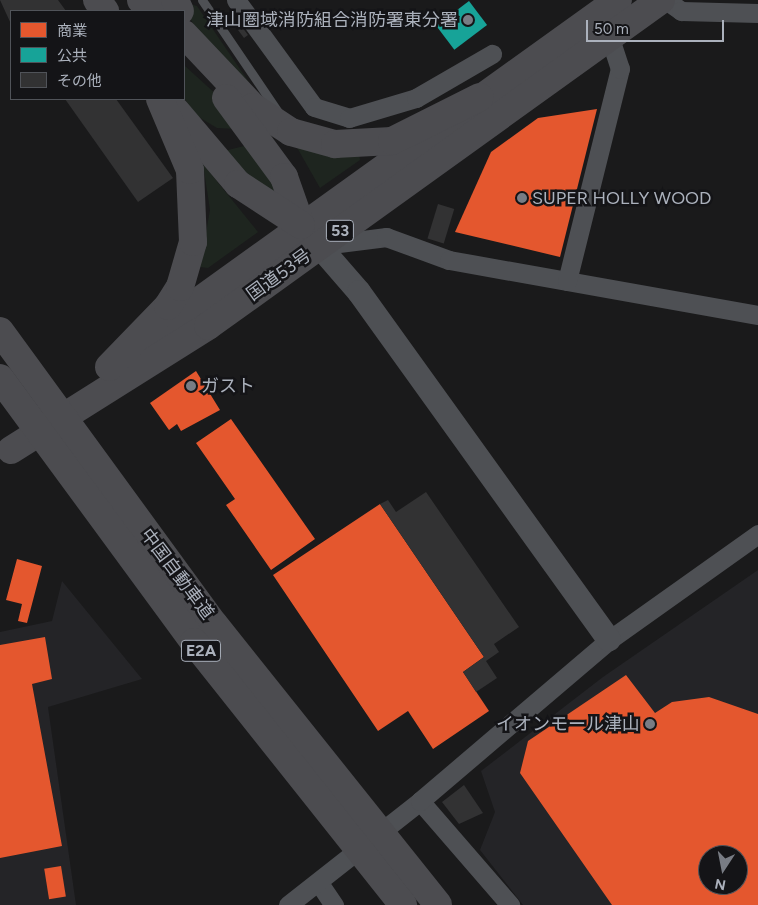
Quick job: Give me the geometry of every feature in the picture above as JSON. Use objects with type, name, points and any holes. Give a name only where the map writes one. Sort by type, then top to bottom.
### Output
[{"type":"highway","points":[[154,0],[163,10]]},
{"type":"highway","name":"国道53号","points":[[6,455],[109,367],[301,225],[618,0]]},
{"type":"highway","name":"国道53号","points":[[6,455],[122,384],[610,39],[661,0]]},
{"type":"highway","points":[[120,5],[145,10]]},
{"type":"highway","points":[[120,5],[148,10]]},
{"type":"highway","points":[[185,24],[188,43],[284,177],[301,225]]},
{"type":"highway","points":[[188,43],[253,107],[292,132],[335,144],[392,141],[480,97]]},
{"type":"highway","points":[[109,367],[168,306],[180,287],[193,242],[190,170],[160,100]]},
{"type":"highway","points":[[167,100],[253,198],[301,225]]},
{"type":"highway","points":[[175,100],[200,138]]},
{"type":"highway","points":[[0,308],[42,382]]},
{"type":"highway","points":[[0,331],[42,382]]},
{"type":"highway","name":"中国自動車道","points":[[0,378],[7,405],[194,642],[347,817],[398,857],[438,905]]},
{"type":"highway","name":"中国自動車道","points":[[42,382],[214,624],[347,817],[375,871],[403,905]]},
{"type":"street","points":[[236,0],[314,107],[349,118],[416,98],[492,54]]},
{"type":"street","points":[[666,0],[680,11],[758,12]]},
{"type":"street","points":[[567,281],[620,68],[610,39]]},
{"type":"street","points":[[301,225],[359,292],[609,640]]},
{"type":"street","points":[[319,246],[386,238],[448,260],[758,315]]},
{"type":"street","points":[[288,905],[319,883],[420,801],[609,640],[758,534]]},
{"type":"street","points":[[420,801],[510,905]]},
{"type":"street","points":[[319,883],[334,905]]},
{"type":"lane","points":[[202,0],[292,132]]},
{"type":"shaded area","points":[[190,4],[197,6],[257,94],[202,39],[187,13]]},
{"type":"shaded area","points":[[185,66],[240,116],[237,129],[217,128],[197,116],[185,99]]},
{"type":"shaded area","points":[[295,144],[359,153],[360,160],[320,188]]},
{"type":"shaded area","points":[[248,145],[285,204],[266,194],[224,151]]},
{"type":"shaded area","points":[[203,164],[258,232],[208,268],[200,267],[210,210]]},
{"type":"shaded area","name":"イオンモール津山","points":[[758,570],[758,905],[523,905],[480,850],[495,812],[481,771],[603,677]]},
{"type":"shaded area","points":[[62,581],[142,679],[48,707],[76,905],[0,905],[0,632],[52,621]]},
{"type":"building: 商業","name":"SUPER HOLLY WOOD","points":[[597,109],[560,257],[455,232],[491,152],[538,118]]},
{"type":"building: 商業","name":"ガスト","points":[[196,371],[220,410],[181,431],[177,424],[169,430],[150,403]]},
{"type":"building: 商業","points":[[231,419],[315,539],[271,570],[226,505],[235,499],[196,443]]},
{"type":"building: 商業","points":[[380,504],[484,657],[463,672],[489,711],[433,749],[408,711],[378,731],[273,575]]},
{"type":"building: 商業","points":[[17,559],[42,566],[27,623],[18,621],[22,604],[6,600]]},
{"type":"building: 商業","points":[[45,637],[52,679],[32,684],[62,846],[0,858],[0,645]]},
{"type":"building: 商業","name":"イオンモール津山","points":[[626,675],[655,713],[672,702],[709,697],[758,714],[758,905],[612,905],[520,773],[528,741]]},
{"type":"building: 商業","points":[[61,866],[66,897],[49,899],[44,869]]},
{"type":"building: 公共","points":[[469,1],[487,25],[454,50],[436,26]]},
{"type":"building: その他","points":[[0,0],[58,0],[65,10],[10,10],[10,22]]},
{"type":"building: その他","points":[[242,27],[248,35],[244,38],[238,30]]},
{"type":"building: その他","points":[[66,100],[117,100],[173,178],[138,202]]},
{"type":"building: その他","points":[[438,204],[454,209],[444,243],[427,238]]},
{"type":"building: その他","points":[[426,492],[519,627],[494,644],[499,652],[486,661],[497,678],[476,692],[463,672],[484,657],[380,504],[388,500],[396,512]]},
{"type":"building: その他","points":[[464,785],[483,813],[459,824],[442,802]]},
{"type":"place","name":"津山圏域消防組合消防署東分署","points":[[468,20]]},
{"type":"place","name":"SUPER HOLLY WOOD","points":[[522,198]]},
{"type":"place","name":"ガスト","points":[[191,386]]},
{"type":"place","name":"イオンモール津山","points":[[650,724]]}]
